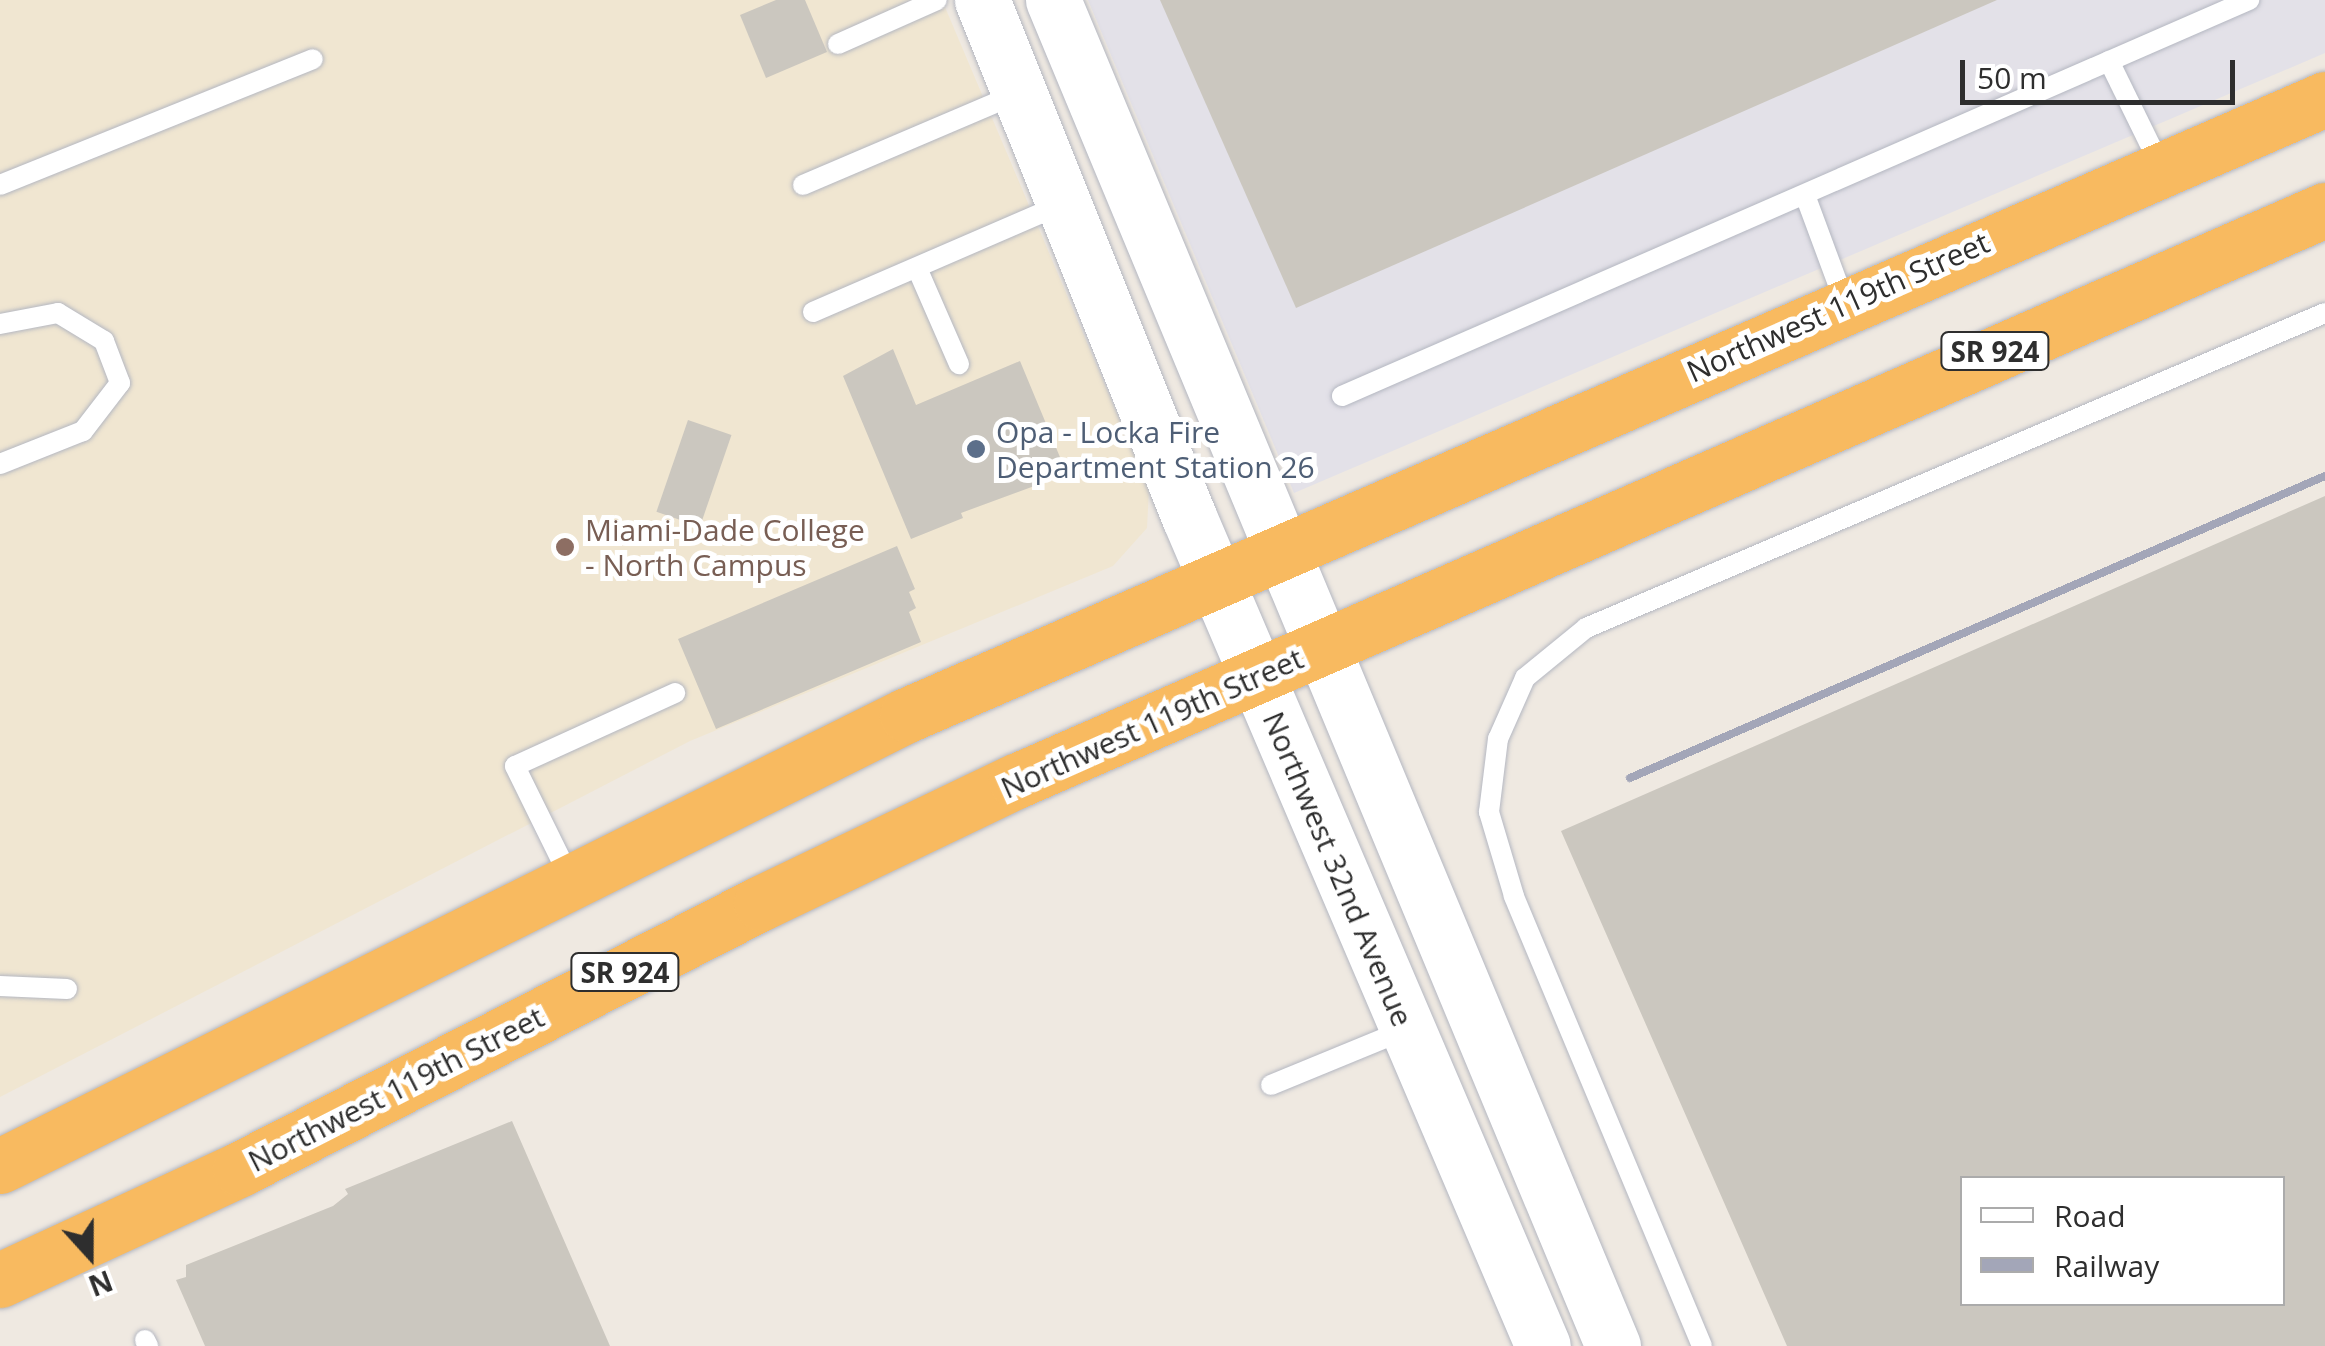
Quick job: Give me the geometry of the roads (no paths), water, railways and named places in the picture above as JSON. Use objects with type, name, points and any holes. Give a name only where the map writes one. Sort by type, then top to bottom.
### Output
[{"type":"highway","name":"Northwest 119th Street","points":[[0,1166],[906,716],[1845,303],[2325,99]]},
{"type":"highway","name":"Northwest 119th Street","points":[[0,1280],[240,1169],[761,903],[1320,648],[2325,210]]},
{"type":"main road","name":"Northwest 32nd Avenue","points":[[982,0],[1067,202],[1256,677],[1543,1346]]},
{"type":"main road","points":[[1053,0],[1613,1346]]},
{"type":"lane","points":[[838,44],[937,0]]},
{"type":"lane","points":[[1342,396],[2249,0]]},
{"type":"lane","points":[[0,185],[312,59]]},
{"type":"lane","points":[[2109,62],[2162,167]]},
{"type":"lane","points":[[803,185],[1021,92]]},
{"type":"lane","points":[[1804,195],[1845,303]]},
{"type":"lane","points":[[812,312],[1067,202]]},
{"type":"lane","points":[[917,268],[959,364]]},
{"type":"lane","points":[[0,324],[58,313],[104,341],[120,383],[84,431],[0,464]]},
{"type":"lane","points":[[1702,1346],[1514,896],[1489,812],[1498,739],[1525,678],[1586,628],[2325,313]]},
{"type":"lane","points":[[572,882],[515,766],[675,693]]},
{"type":"lane","points":[[0,986],[68,989]]},
{"type":"lane","points":[[1271,1085],[1407,1029]]},
{"type":"railway","points":[[1630,778],[2325,476]]},
{"type":"place","name":"Opa - Locka Fire Department Station 26","points":[[976,449]]},
{"type":"place","name":"Miami-Dade College - North Campus","points":[[565,547]]}]
